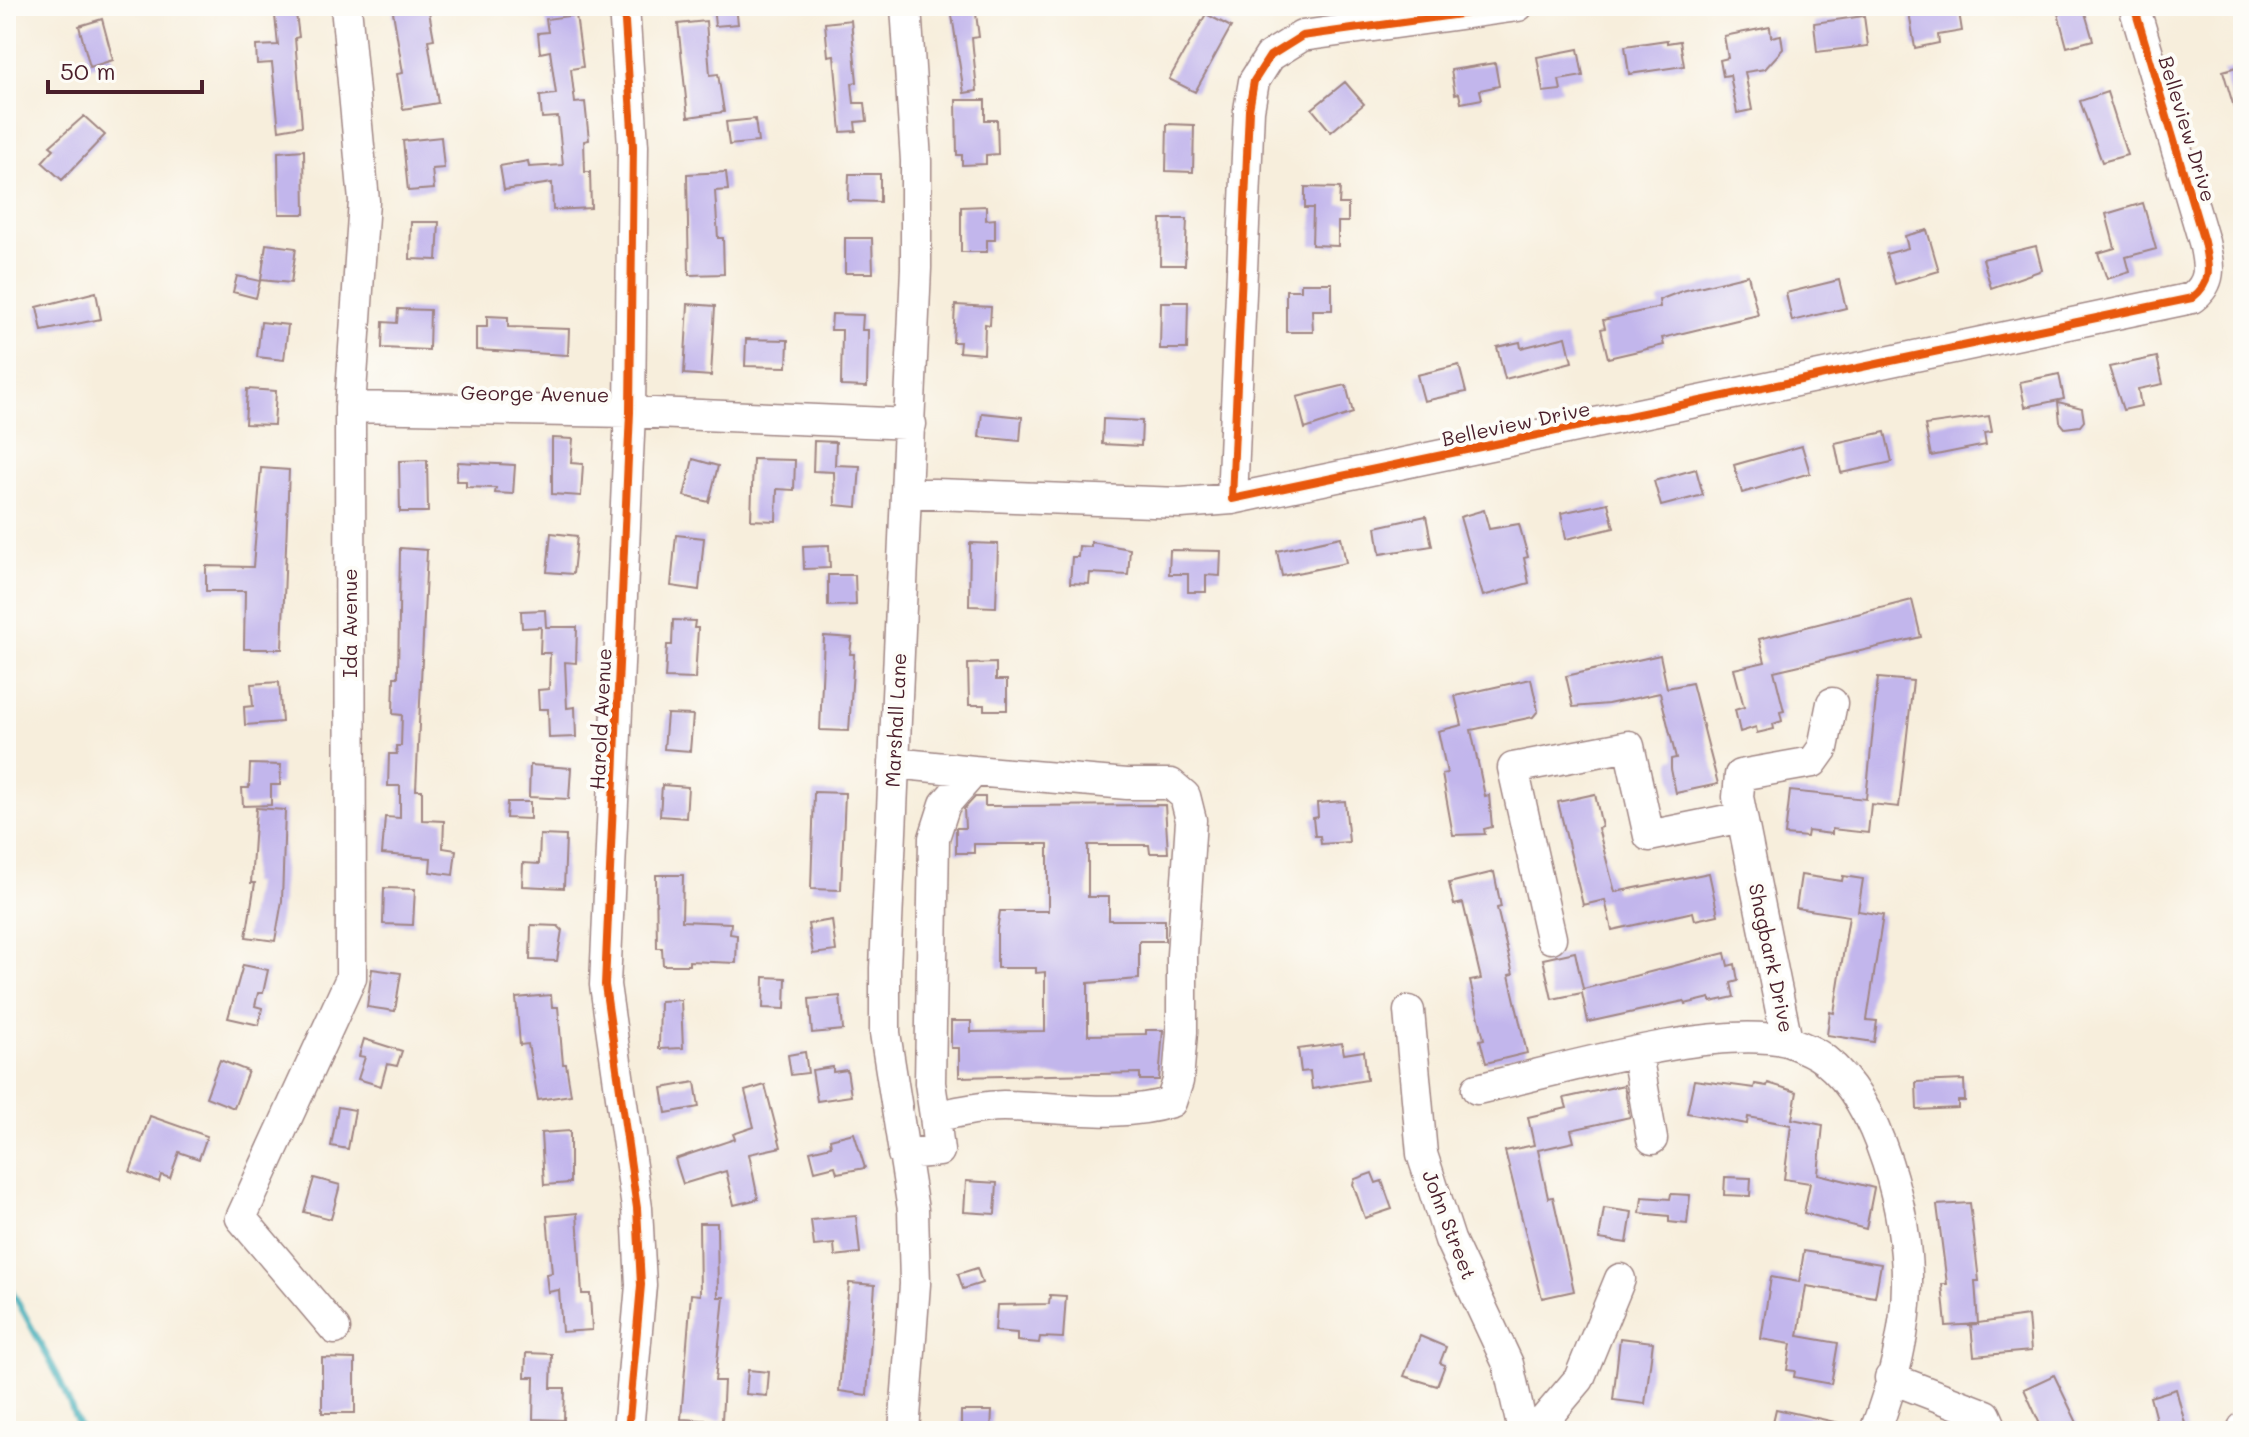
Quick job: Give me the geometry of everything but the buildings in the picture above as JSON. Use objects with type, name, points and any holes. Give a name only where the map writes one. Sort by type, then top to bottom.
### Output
[{"type":"street","name":"Ida Avenue","points":[[335,1329],[241,1218],[351,978],[350,407],[364,201],[346,6]]},
{"type":"street","name":"Harold Avenue","points":[[624,6],[633,146],[630,412],[605,985],[637,1208],[641,1285],[628,1431]]},
{"type":"street","name":"Marshall Lane","points":[[904,1431],[915,1284],[913,1210],[885,1033],[894,763],[911,424],[916,161],[906,6]]},
{"type":"street","points":[[1232,499],[1249,110],[1254,81],[1270,56],[1302,36],[1518,6]]},
{"type":"street","name":"Belleview Drive","points":[[907,493],[1181,503],[1232,499],[2192,298],[2203,290],[2209,279],[2204,242],[2134,6]]},
{"type":"street","name":"George Avenue","points":[[350,407],[630,412],[911,424]]},
{"type":"street","name":"Shagbark Drive","points":[[1832,703],[1823,748],[1813,762],[1740,775],[1738,797],[1787,1041],[1823,1058],[1845,1082],[1873,1125],[1900,1213],[1907,1282],[1890,1378],[1875,1431]]},
{"type":"street","points":[[1551,938],[1513,768],[1629,746],[1649,836],[1742,817]]},
{"type":"street","points":[[894,763],[1127,784],[1171,784],[1181,790],[1191,820],[1178,1081],[1171,1102],[1152,1108],[1047,1110],[1001,1106],[935,1116]]},
{"type":"street","points":[[903,1154],[939,1151],[930,1083],[934,838],[945,804],[974,771]]},
{"type":"street","name":"John Street","points":[[1409,1011],[1422,1154],[1450,1240],[1508,1364],[1523,1431]]},
{"type":"street","points":[[1477,1089],[1637,1054],[1745,1035],[1787,1041]]},
{"type":"street","points":[[1637,1054],[1652,1139]]},
{"type":"street","points":[[1535,1431],[1579,1379],[1620,1279]]},
{"type":"street","points":[[1890,1378],[1986,1415],[1993,1431]]},
{"type":"waterway","points":[[6,1280],[58,1376],[81,1431]]},
{"type":"cycle path","points":[[624,6],[633,146],[630,412],[605,985],[637,1208],[641,1285],[628,1431]]},
{"type":"cycle path","points":[[1518,6],[1302,36],[1270,56],[1254,81],[1249,110],[1232,499],[2192,298],[2206,280],[2206,251],[2134,6]]}]
